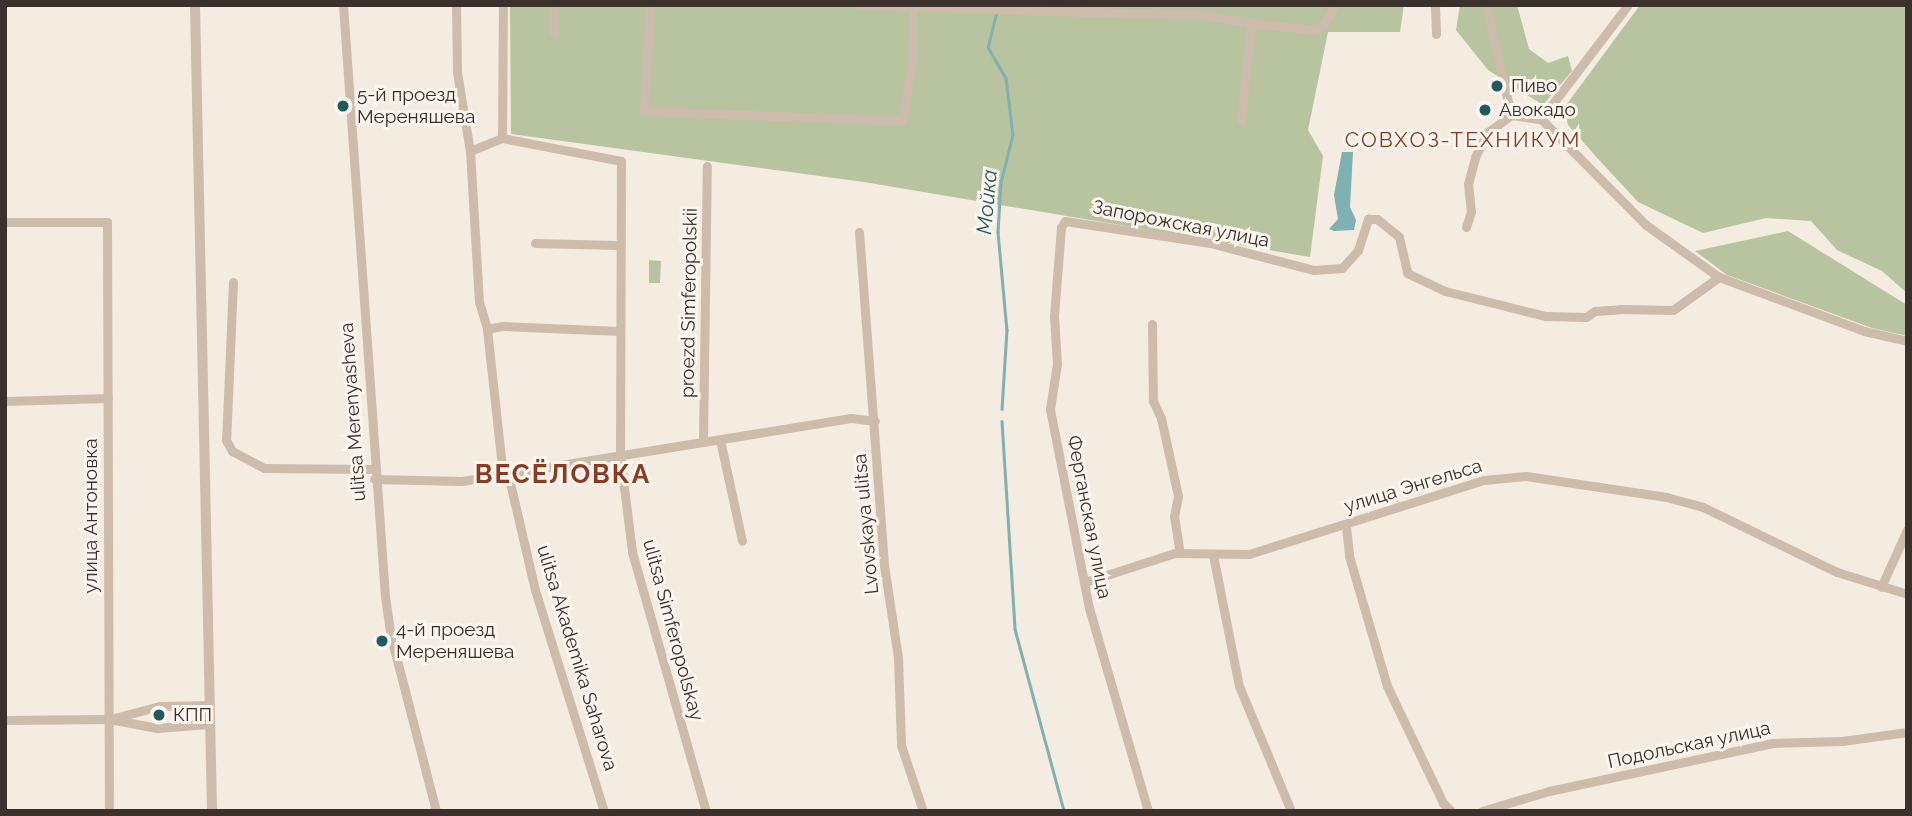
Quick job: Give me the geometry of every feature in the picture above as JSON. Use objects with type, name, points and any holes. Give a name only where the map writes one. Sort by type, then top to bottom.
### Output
[{"type":"street","points":[[195,5],[212,811]]},
{"type":"street","name":"ulitsa Merenyasheva","points":[[343,5],[374,474],[390,633],[436,811]]},
{"type":"street","name":"ulitsa Akademika Saharova","points":[[456,5],[457,72],[470,148],[479,302],[487,329],[505,475],[535,590],[604,811]]},
{"type":"street","points":[[470,148],[502,138],[503,5]]},
{"type":"street","points":[[553,34],[554,5]]},
{"type":"street","points":[[650,5],[645,111],[902,121],[912,64],[913,6]]},
{"type":"street","points":[[858,5],[961,10],[1083,9],[1203,15],[1314,30],[1324,25],[1334,5]]},
{"type":"street","points":[[1435,5],[1436,34]]},
{"type":"street","points":[[1486,5],[1511,115]]},
{"type":"street","points":[[1541,119],[1629,5]]},
{"type":"street","points":[[1241,121],[1251,23]]},
{"type":"street","points":[[1466,227],[1475,157],[1488,132],[1511,115],[1541,119],[1646,225],[1719,277],[1864,331],[1907,341]]},
{"type":"street","name":"ulitsa Simferopolskay","points":[[502,138],[621,161],[618,245],[620,455],[632,552],[706,811]]},
{"type":"street","name":"proezd Simferopolskii","points":[[703,440],[707,166]]},
{"type":"street","name":"Запорожская улица","points":[[1063,223],[1069,221],[1210,243],[1314,270],[1342,268],[1358,250],[1368,219],[1377,219],[1399,237],[1407,273],[1445,291],[1546,316],[1586,317],[1595,311],[1621,309],[1673,310],[1719,277]]},
{"type":"street","name":"улица Антоновка","points":[[5,222],[107,222],[109,811]]},
{"type":"street","name":"Ферганская улица","points":[[1063,223],[1054,316],[1057,364],[1050,409],[1085,582],[1148,811]]},
{"type":"street","name":"Lvovskaya ulitsa","points":[[859,232],[884,565],[898,658],[901,746],[923,811]]},
{"type":"street","points":[[535,243],[618,245]]},
{"type":"street","points":[[233,282],[226,440],[232,451],[264,468],[462,481],[851,418],[875,421]]},
{"type":"street","points":[[1152,324],[1153,401],[1161,418],[1178,496],[1174,516],[1180,552]]},
{"type":"street","points":[[487,329],[503,326],[618,331]]},
{"type":"street","points":[[5,401],[108,398]]},
{"type":"street","points":[[720,440],[742,541]]},
{"type":"street","name":"улица Энгельса","points":[[1085,582],[1180,552],[1249,554],[1317,530],[1346,526],[1484,480],[1526,477],[1666,497],[1703,508],[1837,572],[1907,594]]},
{"type":"street","points":[[1346,526],[1349,556],[1387,686],[1443,803],[1451,811]]},
{"type":"street","points":[[1881,587],[1907,530]]},
{"type":"street","points":[[1213,555],[1240,686],[1291,811]]},
{"type":"street","points":[[109,719],[160,706],[209,705]]},
{"type":"street","points":[[5,720],[109,719],[157,728],[209,724]]},
{"type":"street","name":"Подольская улица","points":[[1482,811],[1549,791],[1773,743],[1842,741],[1907,732]]},
{"type":"green space","points":[[510,5],[1404,5],[1400,32],[1328,32],[1308,130],[1323,156],[1310,257],[864,182],[511,134]]},
{"type":"green space","points":[[1460,5],[1517,5],[1529,49],[1548,63],[1568,56],[1572,71],[1543,105],[1488,70],[1456,30]]},
{"type":"green space","points":[[1640,5],[1907,5],[1907,293],[1882,271],[1837,250],[1811,221],[1766,218],[1703,233],[1638,202],[1568,125],[1564,108]]},
{"type":"green space","points":[[1788,231],[1907,305],[1907,336],[1872,328],[1727,275],[1695,251]]},
{"type":"green space","points":[[649,260],[661,261],[660,283],[649,283]]},
{"type":"water","points":[[1342,152],[1353,152],[1350,207],[1356,220],[1354,230],[1334,231],[1329,229],[1338,219],[1334,195]]},
{"type":"waterway","name":"Мойка","points":[[997,12],[988,47],[1006,78],[1013,135],[1001,183],[998,232],[1007,330],[1002,409]]},
{"type":"waterway","name":"Мойка","points":[[1002,421],[1015,629],[1064,811]]},
{"type":"place","name":"Пиво","points":[[1497,86]]},
{"type":"place","name":"5-й проезд Мереняшева","points":[[343,106]]},
{"type":"place","name":"Авокадо","points":[[1485,110]]},
{"type":"place","name":"4-й проезд Мереняшева","points":[[382,641]]},
{"type":"place","name":"КПП","points":[[159,715]]},
{"type":"district","name":"СОВХОЗ-ТЕХНИКУМ","points":[[1463,140]]},
{"type":"district","name":"ВЕСЁЛОВКА","points":[[563,475]]}]
